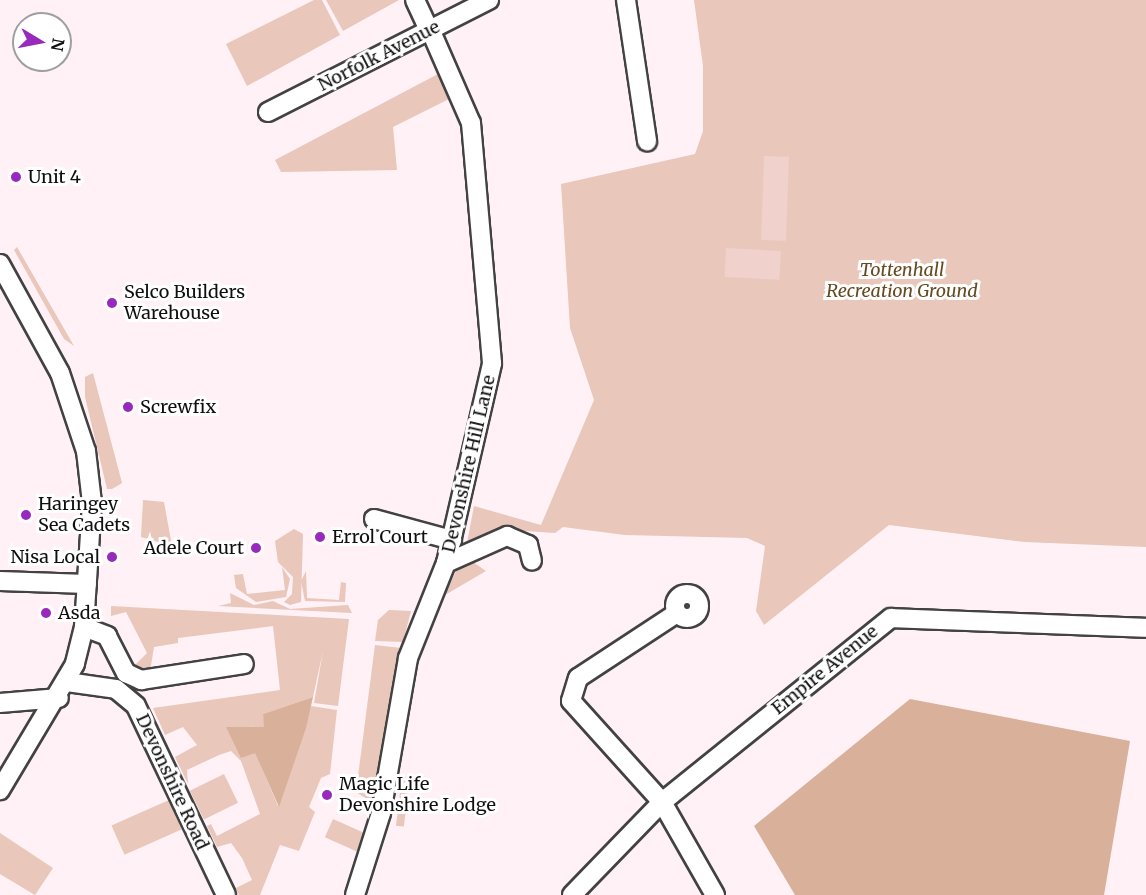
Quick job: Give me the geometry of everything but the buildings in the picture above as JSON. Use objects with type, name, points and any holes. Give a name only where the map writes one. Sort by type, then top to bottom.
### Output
[{"type":"street","name":"Devonshire Hill Lane","points":[[355,895],[381,813],[408,658],[446,563],[492,356],[471,123],[415,0]]},
{"type":"street","name":"Norfolk Avenue","points":[[268,112],[489,0]]},
{"type":"street","points":[[626,0],[647,141]]},
{"type":"street","points":[[0,264],[42,333],[86,451],[92,503],[84,627],[63,690],[0,790]]},
{"type":"street","points":[[374,519],[452,540]]},
{"type":"street","points":[[446,563],[507,536],[528,545],[532,561]]},
{"type":"street","points":[[0,581],[87,584]]},
{"type":"street","points":[[677,613],[578,678],[571,693],[579,716],[662,802],[715,895]]},
{"type":"street","name":"Empire Avenue","points":[[572,895],[662,802],[891,618],[1146,628]]},
{"type":"street","points":[[84,627],[107,636],[126,673],[141,685],[244,664]]},
{"type":"street","name":"Devonshire Road","points":[[0,703],[63,690],[116,689],[136,706],[226,895]]},
{"type":"green space","points":[[314,0],[322,0],[340,35],[247,86],[226,44]]},
{"type":"green space","points":[[326,0],[399,0],[343,31]]},
{"type":"green space","name":"Tottenhall Recreation Ground","points":[[694,0],[1146,0],[1146,547],[1025,542],[889,525],[764,625],[756,611],[765,546],[747,538],[625,535],[563,527],[555,533],[511,530],[466,548],[474,506],[541,525],[594,400],[570,328],[561,184],[695,154],[703,131],[703,66]]},
{"type":"green space","points":[[438,74],[451,98],[393,127],[397,170],[281,172],[275,160]]},
{"type":"green space","points":[[17,247],[74,346],[64,339],[14,250]]},
{"type":"green space","points":[[93,373],[122,483],[112,489],[107,489],[85,397],[85,377]]},
{"type":"green space","points":[[143,500],[164,502],[172,546],[141,537]]},
{"type":"green space","points":[[294,529],[303,534],[301,602],[290,605],[284,602],[292,594],[293,577],[278,562],[275,541]]},
{"type":"green space","points":[[473,562],[486,571],[445,595],[456,571]]},
{"type":"green space","points":[[282,567],[290,579],[286,597],[256,602],[236,588],[234,575],[243,574],[247,594],[285,590]]},
{"type":"green space","points":[[306,571],[307,598],[339,600],[341,582],[346,583],[345,602],[305,601],[301,581]]},
{"type":"green space","points":[[230,593],[254,605],[273,601],[290,609],[348,605],[352,613],[218,606],[231,603]]},
{"type":"green space","points":[[111,606],[349,619],[338,706],[314,703],[323,651],[313,697],[263,714],[265,727],[252,729],[251,724],[255,752],[278,806],[311,706],[337,710],[330,774],[321,778],[309,807],[315,812],[299,851],[280,845],[260,895],[239,895],[236,888],[252,880],[242,858],[231,843],[217,847],[207,826],[211,824],[217,836],[260,814],[241,761],[231,751],[219,755],[187,770],[188,784],[175,757],[197,745],[183,727],[165,735],[153,708],[280,690],[273,626],[178,638],[178,643],[154,647],[150,671],[134,666],[147,653],[126,612],[111,616]]},
{"type":"green space","points":[[389,610],[411,611],[403,642],[375,641],[378,620]]},
{"type":"green space","points":[[375,645],[401,648],[375,804],[356,792]]},
{"type":"green space","points":[[224,774],[238,803],[204,819],[190,791]]},
{"type":"green space","points":[[402,776],[410,777],[404,827],[396,826]]},
{"type":"green space","points":[[169,800],[182,829],[124,855],[111,826]]},
{"type":"green space","points":[[333,819],[365,833],[357,852],[325,837]]},
{"type":"green space","points":[[0,833],[53,868],[35,895],[0,874]]},
{"type":"shaded area","points":[[764,156],[789,157],[786,241],[761,240]]},
{"type":"shaded area","points":[[726,248],[781,251],[779,280],[724,277]]},
{"type":"shaded area","points":[[313,697],[306,728],[279,807],[255,753],[241,758],[226,727],[264,727],[263,714]]},
{"type":"shaded area","points":[[910,699],[1130,741],[1104,895],[795,895],[754,826]]},
{"type":"place","name":"Unit 4","points":[[16,177]]},
{"type":"place","name":"Selco Builders Warehouse","points":[[112,303]]},
{"type":"place","name":"Screwfix","points":[[128,407]]},
{"type":"place","name":"Haringey Sea Cadets","points":[[26,515]]},
{"type":"place","name":"Errol Court","points":[[320,537]]},
{"type":"place","name":"Adele Court","points":[[256,548]]},
{"type":"place","name":"Nisa Local","points":[[112,557]]},
{"type":"place","name":"Asda","points":[[46,613]]},
{"type":"place","name":"Magic Life Devonshire Lodge","points":[[327,795]]}]
